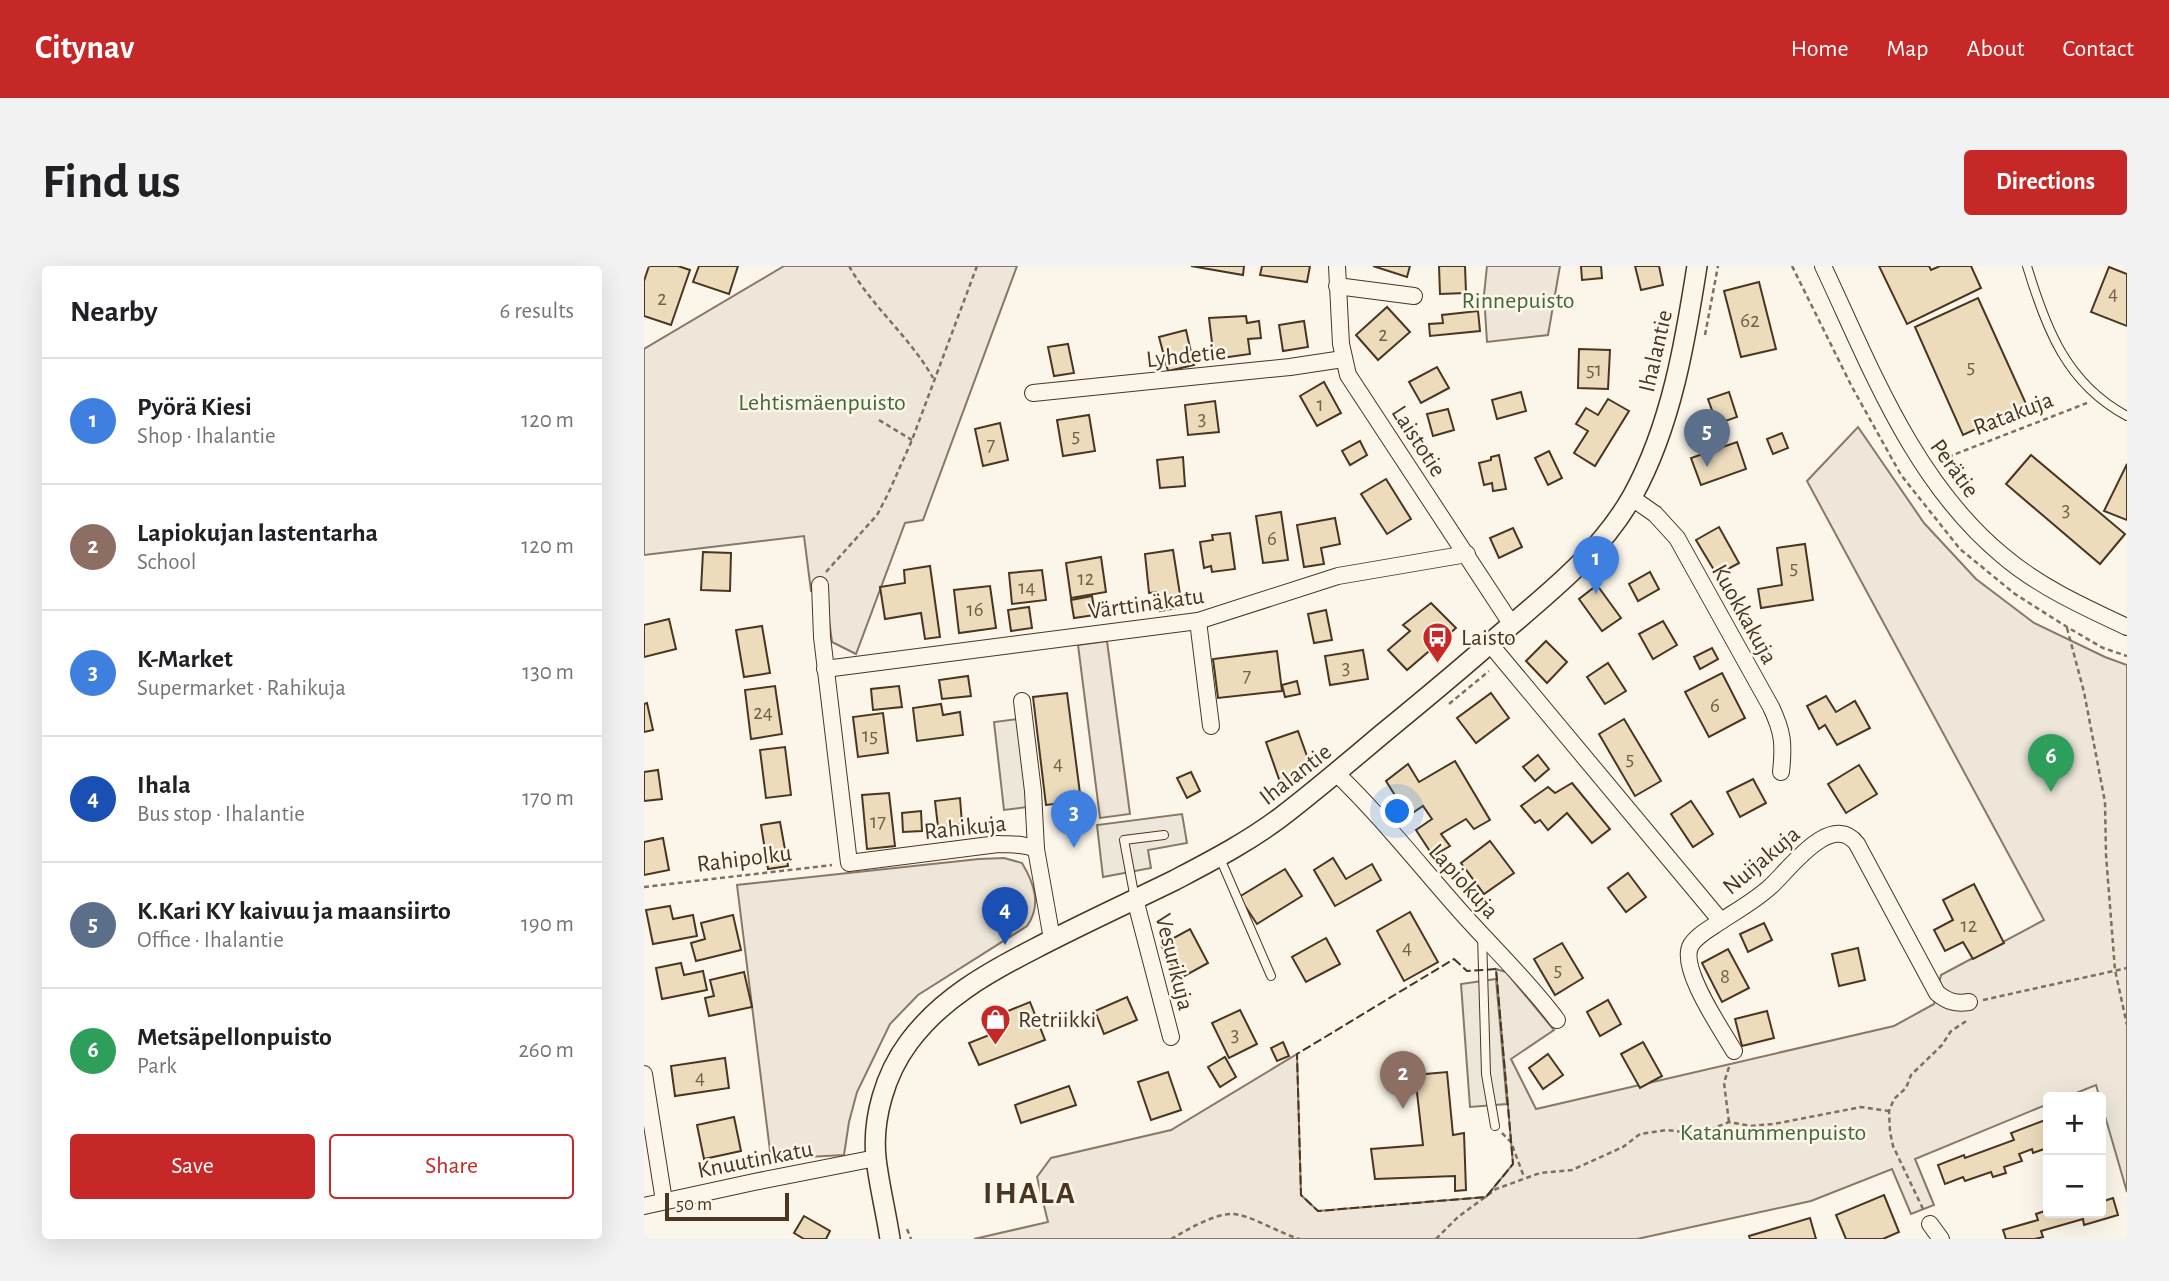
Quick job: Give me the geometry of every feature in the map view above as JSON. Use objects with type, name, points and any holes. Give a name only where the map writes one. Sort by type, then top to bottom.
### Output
[{"type":"street","name":"Laistotie","points":[[1337,266],[1343,359],[1348,375],[1512,625]]},
{"type":"street","name":"Ihalantie","points":[[890,1239],[876,1158],[876,1132],[878,1111],[885,1088],[907,1044],[932,1015],[968,986],[1052,939],[1219,856],[1279,819],[1512,625],[1578,565],[1632,498],[1649,463],[1665,418],[1689,318],[1697,266]]},
{"type":"street","name":"Perätie","points":[[1823,266],[1910,444],[1959,514],[2003,557],[2058,593],[2127,627]]},
{"type":"street","points":[[1337,286],[1415,296]]},
{"type":"street","name":"Lyhdetie","points":[[1032,393],[1290,367],[1343,359]]},
{"type":"street","name":"Kuokkakuja","points":[[1632,498],[1655,514],[1677,538],[1780,725],[1784,744],[1781,772]]},
{"type":"street","name":"Värttinäkatu","points":[[825,669],[1198,621],[1338,576],[1467,554]]},
{"type":"street","points":[[820,585],[825,669],[849,863]]},
{"type":"street","points":[[1198,621],[1212,726]]},
{"type":"street","name":"Nuijakuja","points":[[1490,643],[1721,920],[1753,901],[1772,885],[1798,855],[1813,844],[1837,835],[1846,835],[1857,844],[1937,993],[1947,1001],[1971,1010]]},
{"type":"street","points":[[1022,701],[1033,791],[1035,849]]},
{"type":"street","name":"Lapiokuja","points":[[1336,773],[1536,992],[1557,1020]]},
{"type":"street","name":"Rahikuja","points":[[849,863],[998,844],[1023,844],[1035,849],[1052,939]]},
{"type":"street","name":"Vesurikuja","points":[[1135,899],[1171,1037]]},
{"type":"street","points":[[1721,920],[1696,939],[1690,947],[1688,957],[1693,977],[1734,1051]]},
{"type":"street","points":[[644,1074],[664,1201]]},
{"type":"street","name":"Knuutinkatu","points":[[644,1206],[876,1158]]},
{"type":"street","points":[[1930,1224],[1941,1239]]},
{"type":"lane","points":[[2027,266],[2057,345],[2074,374],[2098,398],[2127,416]]},
{"type":"lane","points":[[1135,899],[1124,840],[1164,835]]},
{"type":"lane","points":[[1219,856],[1271,976]]},
{"type":"lane","points":[[1482,935],[1486,1074],[1495,1126]]},
{"type":"path","points":[[849,266],[863,287],[921,356],[933,379]]},
{"type":"path","points":[[820,585],[827,570],[877,516],[912,440],[977,266]]},
{"type":"path","name":"Ratakuja","points":[[1792,266],[1852,387],[1901,475],[2098,398]]},
{"type":"path","points":[[879,420],[912,440]]},
{"type":"path","points":[[2067,627],[2084,692],[2105,802],[2106,855],[2115,970],[2127,1025]]},
{"type":"path","name":"Rahipolku","points":[[644,887],[849,863]]},
{"type":"path","points":[[1930,1224],[1889,1132],[1889,1111],[1894,1099],[1906,1088],[1911,1075],[1942,1045],[1971,1010],[2127,968]]},
{"type":"path","points":[[1729,1122],[1724,1083],[1734,1051]]},
{"type":"path","points":[[1436,1239],[1458,1217],[1496,1189],[1540,1173],[1572,1170],[1623,1147],[1640,1134],[1667,1130],[1699,1134],[1729,1122],[1751,1126],[1774,1124],[1861,1107],[1889,1111]]},
{"type":"path","points":[[1495,1126],[1511,1143],[1524,1177]]},
{"type":"path","points":[[1171,1239],[1205,1221],[1232,1214],[1300,1239]]},
{"type":"green space","name":"Lehtismäenpuisto","points":[[784,266],[1017,266],[923,520],[905,523],[856,654],[832,642],[825,590],[811,591],[804,536],[644,555],[644,349]]},
{"type":"green space","name":"Rinnepuisto","points":[[1487,266],[1560,266],[1548,335],[1487,342],[1484,295]]},
{"type":"green space","name":"Katanummenpuisto","points":[[1858,427],[1924,523],[1976,579],[2034,623],[2127,665],[2127,1192],[2106,1120],[2106,1092],[2098,1092],[2096,1085],[2078,1092],[2043,1092],[2043,1106],[1915,1159],[1934,1205],[1911,1214],[1892,1169],[1811,1201],[1637,1239],[974,1239],[1048,1222],[1037,1177],[1051,1158],[1171,1130],[1297,1054],[1301,1195],[1318,1211],[1486,1197],[1513,1164],[1496,969],[1506,972],[1554,1030],[1511,1059],[1536,1109],[1894,1026],[1934,1004],[1941,975],[2044,920],[1807,481]]},
{"type":"green space","points":[[1107,641],[1130,814],[1100,818],[1078,645]]},
{"type":"green space","points":[[1004,858],[1022,863],[1033,886],[1034,910],[1027,926],[918,995],[890,1024],[857,1092],[844,1155],[771,1159],[737,885]]},
{"type":"shaded area","points":[[1025,718],[1035,806],[1004,810],[994,722]]},
{"type":"shaded area","points":[[1182,814],[1187,843],[1148,850],[1151,868],[1103,877],[1097,825]]},
{"type":"shaded area","points":[[1496,979],[1507,1104],[1470,1107],[1461,984]]},
{"type":"building","points":[[649,266],[678,266],[690,270],[671,325],[644,316],[644,281]]},
{"type":"building","points":[[699,266],[738,266],[729,294],[693,282]]},
{"type":"building","points":[[1191,266],[1244,266],[1243,275]]},
{"type":"building","points":[[1262,266],[1310,266],[1307,282],[1260,275]]},
{"type":"building","points":[[1373,266],[1410,266],[1407,277]]},
{"type":"building","points":[[1439,266],[1465,266],[1466,293],[1440,294]]},
{"type":"building","points":[[1581,266],[1601,266],[1602,278],[1582,280]]},
{"type":"building","points":[[1635,266],[1659,266],[1663,285],[1641,290]]},
{"type":"building","points":[[1879,266],[1929,266],[1931,270],[1940,266],[1971,266],[1981,288],[1907,324]]},
{"type":"building","points":[[2109,267],[2127,274],[2127,326],[2091,312]]},
{"type":"building","points":[[1759,282],[1776,349],[1741,357],[1724,291]]},
{"type":"building","points":[[1978,298],[2027,406],[1963,435],[1915,327]]},
{"type":"building","points":[[1387,307],[1410,332],[1378,360],[1356,335]]},
{"type":"building","points":[[1478,311],[1480,331],[1430,336],[1429,324],[1443,323],[1442,315]]},
{"type":"building","points":[[1246,316],[1247,323],[1259,321],[1261,338],[1248,339],[1250,354],[1214,359],[1209,318]]},
{"type":"building","points":[[1304,321],[1308,347],[1283,351],[1279,325]]},
{"type":"building","points":[[1186,330],[1194,365],[1168,371],[1159,337]]},
{"type":"building","points":[[1068,344],[1074,373],[1054,376],[1048,347]]},
{"type":"building","points":[[1579,349],[1610,350],[1608,389],[1578,388]]},
{"type":"building","points":[[1437,367],[1449,388],[1421,403],[1409,382]]},
{"type":"building","points":[[1324,382],[1341,413],[1317,426],[1300,396]]},
{"type":"building","points":[[1521,392],[1526,411],[1497,419],[1492,400]]},
{"type":"building","points":[[1729,392],[1737,417],[1717,424],[1708,399]]},
{"type":"building","points":[[1608,399],[1629,411],[1595,466],[1574,453],[1588,431],[1576,424],[1586,408],[1598,415]]},
{"type":"building","points":[[1215,401],[1219,432],[1188,435],[1185,405]]},
{"type":"building","points":[[1448,409],[1454,430],[1433,436],[1427,414]]},
{"type":"building","points":[[1089,415],[1095,451],[1063,456],[1057,420]]},
{"type":"building","points":[[1000,423],[1008,460],[983,466],[975,429]]},
{"type":"building","points":[[1782,433],[1788,448],[1773,454],[1767,439]]},
{"type":"building","points":[[1360,441],[1367,455],[1350,465],[1342,451]]},
{"type":"building","points":[[1737,442],[1746,469],[1701,485],[1691,458]]},
{"type":"building","points":[[1549,451],[1562,478],[1548,485],[1535,458]]},
{"type":"building","points":[[1499,455],[1506,489],[1493,491],[1492,483],[1484,485],[1479,463]]},
{"type":"building","points":[[2031,455],[2125,534],[2100,564],[2006,484]]},
{"type":"building","points":[[1183,457],[1185,486],[1160,488],[1157,460]]},
{"type":"building","points":[[2127,464],[2127,520],[2104,511]]},
{"type":"building","points":[[1386,479],[1411,519],[1387,534],[1361,494]]},
{"type":"building","points":[[1281,512],[1288,560],[1263,563],[1256,516]]},
{"type":"building","points":[[1335,518],[1340,544],[1321,548],[1324,564],[1304,567],[1297,525]]},
{"type":"building","points":[[1719,527],[1739,563],[1717,575],[1696,540]]},
{"type":"building","points":[[1513,528],[1522,547],[1499,558],[1490,538]]},
{"type":"building","points":[[1230,533],[1235,569],[1212,572],[1211,566],[1204,568],[1200,542],[1213,540],[1212,535]]},
{"type":"building","points":[[1805,544],[1813,600],[1761,608],[1758,589],[1782,585],[1777,548]]},
{"type":"building","points":[[1173,550],[1182,607],[1160,611],[1157,592],[1149,593],[1145,554]]},
{"type":"building","points":[[703,552],[731,553],[730,591],[701,590]]},
{"type":"building","points":[[1101,557],[1106,592],[1071,598],[1066,563]]},
{"type":"building","points":[[930,566],[940,637],[925,639],[921,613],[885,619],[880,587],[905,583],[904,570]]},
{"type":"building","points":[[1042,570],[1046,600],[1012,604],[1009,573]]},
{"type":"building","points":[[1650,572],[1659,589],[1638,601],[1629,584]]},
{"type":"building","points":[[1597,585],[1621,618],[1602,631],[1579,599]]},
{"type":"building","points":[[990,586],[996,628],[959,633],[954,590]]},
{"type":"building","points":[[1092,596],[1095,615],[1074,618],[1071,600]]},
{"type":"building","points":[[1431,603],[1456,628],[1407,670],[1388,650],[1410,631],[1403,625]]},
{"type":"building","points":[[1029,607],[1032,628],[1011,631],[1008,610]]},
{"type":"building","points":[[1326,610],[1332,640],[1314,643],[1308,614]]},
{"type":"building","points":[[669,619],[676,649],[644,657],[644,625]]},
{"type":"building","points":[[1663,621],[1677,645],[1653,659],[1639,634]]},
{"type":"building","points":[[762,626],[770,673],[744,677],[736,630]]},
{"type":"building","points":[[1546,641],[1567,662],[1547,683],[1526,661]]},
{"type":"building","points":[[1712,648],[1718,659],[1700,669],[1694,657]]},
{"type":"building","points":[[1363,650],[1368,679],[1330,685],[1325,656]]},
{"type":"building","points":[[1277,651],[1282,691],[1218,698],[1213,659]]},
{"type":"building","points":[[1608,663],[1626,691],[1605,704],[1587,677]]},
{"type":"building","points":[[1722,673],[1745,718],[1709,737],[1685,692]]},
{"type":"building","points":[[968,676],[971,696],[942,699],[939,680]]},
{"type":"building","points":[[1297,681],[1300,694],[1285,697],[1282,685]]},
{"type":"building","points":[[775,686],[782,734],[751,739],[745,690]]},
{"type":"building","points":[[899,686],[902,707],[873,710],[871,689]]},
{"type":"building","points":[[1067,693],[1081,801],[1046,805],[1033,697]]},
{"type":"building","points":[[1491,693],[1509,718],[1476,743],[1457,718]]},
{"type":"building","points":[[1826,696],[1836,712],[1855,701],[1870,728],[1837,745],[1825,725],[1819,729],[1807,706]]},
{"type":"building","points":[[647,703],[653,730],[644,732],[644,704]]},
{"type":"building","points":[[941,704],[943,715],[960,712],[963,735],[917,741],[913,708]]},
{"type":"building","points":[[883,713],[888,753],[858,757],[853,717]]},
{"type":"building","points":[[1624,719],[1661,781],[1635,796],[1599,734]]},
{"type":"building","points":[[1298,731],[1312,770],[1280,782],[1266,742]]},
{"type":"building","points":[[785,747],[791,795],[766,798],[760,750]]},
{"type":"building","points":[[1538,755],[1549,769],[1535,781],[1523,767]]},
{"type":"building","points":[[1455,761],[1490,820],[1474,829],[1466,819],[1441,834],[1450,846],[1433,856],[1416,830],[1432,819],[1423,806],[1408,816],[1386,781],[1408,764],[1419,782]]},
{"type":"building","points":[[1859,765],[1877,794],[1846,813],[1828,784]]},
{"type":"building","points":[[658,770],[662,799],[644,801],[644,772]]},
{"type":"building","points":[[1191,772],[1200,791],[1187,798],[1177,778]]},
{"type":"building","points":[[1753,779],[1766,803],[1740,817],[1727,792]]},
{"type":"building","points":[[1572,783],[1610,829],[1592,843],[1567,813],[1548,830],[1540,820],[1535,823],[1521,806],[1548,787],[1555,793]]},
{"type":"building","points":[[889,793],[895,846],[867,849],[862,795]]},
{"type":"building","points":[[960,798],[962,824],[938,827],[935,801]]},
{"type":"building","points":[[1691,801],[1713,834],[1693,847],[1671,814]]},
{"type":"building","points":[[921,811],[922,831],[903,832],[902,813]]},
{"type":"building","points":[[780,822],[788,866],[768,869],[761,825]]},
{"type":"building","points":[[663,838],[669,870],[644,875],[644,842]]},
{"type":"building","points":[[1490,841],[1514,873],[1484,894],[1461,863]]},
{"type":"building","points":[[1333,858],[1346,879],[1372,864],[1381,880],[1335,906],[1314,870]]},
{"type":"building","points":[[1285,869],[1302,896],[1257,924],[1239,897]]},
{"type":"building","points":[[1628,873],[1646,897],[1626,912],[1608,888]]},
{"type":"building","points":[[1974,884],[2004,943],[1973,959],[1963,942],[1945,951],[1934,930],[1953,920],[1943,900]]},
{"type":"building","points":[[670,906],[673,919],[693,915],[697,936],[653,944],[646,910]]},
{"type":"building","points":[[1410,912],[1438,962],[1404,981],[1377,931]]},
{"type":"building","points":[[733,915],[741,950],[696,961],[691,943],[705,939],[701,923]]},
{"type":"building","points":[[1764,923],[1772,940],[1748,952],[1740,934]]},
{"type":"building","points":[[1190,929],[1208,963],[1179,979],[1161,945]]},
{"type":"building","points":[[1326,938],[1340,964],[1306,982],[1292,957]]},
{"type":"building","points":[[1562,943],[1583,978],[1555,995],[1534,959]]},
{"type":"building","points":[[1858,948],[1865,980],[1839,986],[1832,954]]},
{"type":"building","points":[[1728,949],[1749,988],[1722,1002],[1702,963]]},
{"type":"building","points":[[681,963],[684,975],[703,971],[707,990],[662,999],[656,968]]},
{"type":"building","points":[[744,972],[752,1007],[709,1016],[705,998],[714,996],[710,980]]},
{"type":"building","points":[[1127,997],[1137,1020],[1104,1034],[1095,1011]]},
{"type":"building","points":[[1608,1000],[1621,1024],[1600,1036],[1587,1012]]},
{"type":"building","points":[[1030,1002],[1045,1040],[979,1065],[969,1043],[997,1032],[991,1018]]},
{"type":"building","points":[[1240,1010],[1257,1044],[1229,1058],[1212,1023]]},
{"type":"building","points":[[1767,1011],[1774,1038],[1742,1046],[1735,1019]]},
{"type":"building","points":[[1283,1042],[1289,1056],[1277,1061],[1271,1048]]},
{"type":"building","points":[[1643,1042],[1662,1076],[1640,1088],[1621,1054]]},
{"type":"building","points":[[1548,1054],[1563,1075],[1543,1089],[1529,1068]]},
{"type":"building","points":[[1225,1057],[1236,1077],[1220,1087],[1208,1067]]},
{"type":"building","points":[[725,1058],[729,1088],[675,1096],[671,1066]]},
{"type":"building","points":[[1168,1072],[1181,1110],[1151,1120],[1138,1082]]},
{"type":"building","points":[[1447,1072],[1453,1135],[1464,1133],[1466,1190],[1455,1191],[1455,1176],[1375,1179],[1371,1149],[1423,1145],[1415,1075]]},
{"type":"building","points":[[1069,1086],[1076,1105],[1021,1123],[1015,1105]]},
{"type":"building","points":[[734,1117],[741,1151],[704,1159],[697,1125]]},
{"type":"building","points":[[2043,1121],[2043,1149],[2033,1153],[2032,1149],[2019,1154],[2022,1161],[2004,1167],[2006,1173],[1993,1177],[1991,1172],[1965,1181],[1963,1177],[1945,1184],[1938,1165],[2014,1140],[2011,1133]]},
{"type":"building","points":[[1884,1195],[1899,1232],[1883,1239],[1846,1239],[1836,1215]]},
{"type":"building","points":[[2113,1198],[2118,1215],[2084,1225],[2083,1219],[2041,1231],[2043,1237],[2035,1239],[2006,1239],[2003,1230],[2038,1220],[2036,1214],[2043,1212],[2043,1218],[2106,1218],[2106,1200]]},
{"type":"building","points":[[804,1216],[830,1231],[826,1239],[804,1239],[794,1233]]},
{"type":"building","points":[[1810,1218],[1816,1239],[1750,1239],[1749,1236]]},
{"type":"fence","points":[[1454,959],[1467,971],[1496,969],[1513,1164],[1486,1197],[1318,1211],[1301,1195],[1297,1054],[1454,959]]},
{"type":"place","name":"K.Kari KY kaivuu ja maansiirto","points":[[1707,467]]},
{"type":"place","name":"Pyörä Kiesi","points":[[1596,594]]},
{"type":"place","name":"Laisto","points":[[1438,664]]},
{"type":"place","name":"Metsäpellonpuisto","points":[[2051,792]]},
{"type":"place","name":"K-Market","points":[[1074,848]]},
{"type":"place","name":"Ihala","points":[[1005,945]]},
{"type":"place","name":"Retriikki","points":[[995,1046]]},
{"type":"place","name":"Lapiokujan lastentarha","points":[[1403,1109]]},
{"type":"district","name":"IHALA","points":[[1030,1192]]}]
